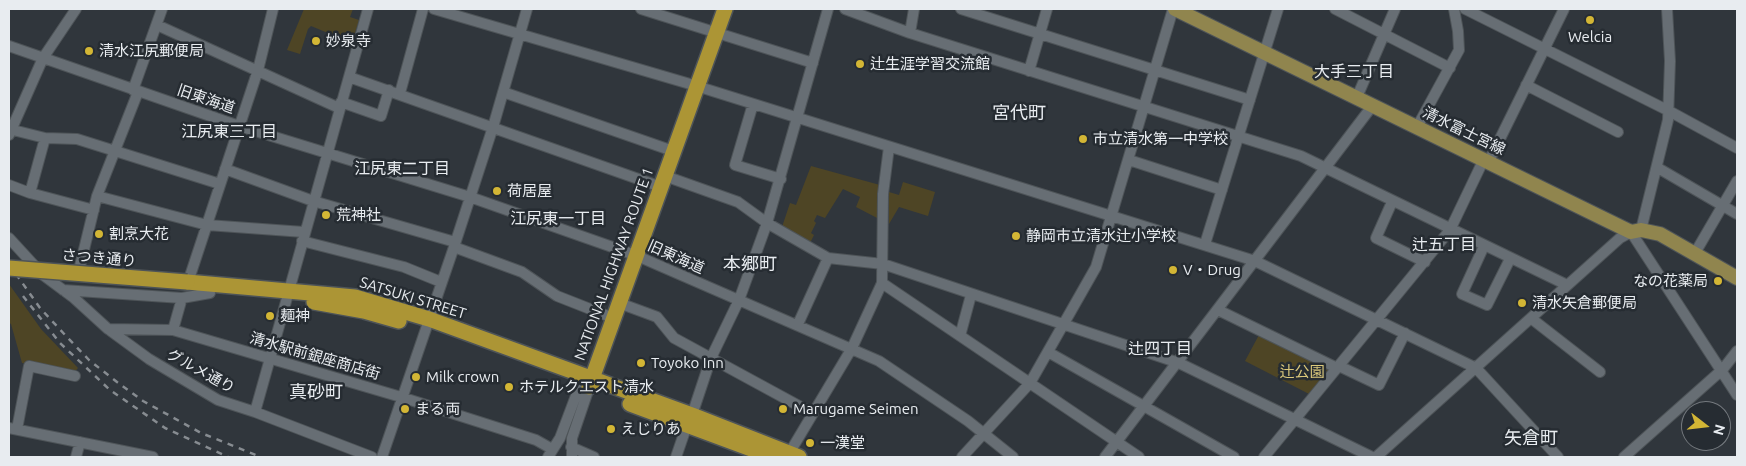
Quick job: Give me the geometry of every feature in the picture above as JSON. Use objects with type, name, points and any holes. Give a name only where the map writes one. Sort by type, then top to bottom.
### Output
[{"type":"highway","name":"NATIONAL HIGHWAY ROUTE 1","points":[[713,32],[717,9]]},
{"type":"highway","name":"NATIONAL HIGHWAY ROUTE 1","points":[[725,9],[713,32],[586,382],[792,456]]},
{"type":"highway","name":"NATIONAL HIGHWAY ROUTE 1","points":[[609,317],[618,303],[632,254]]},
{"type":"highway","name":"さつき通り","points":[[9,268],[186,287]]},
{"type":"highway","name":"さつき通り","points":[[9,276],[186,287]]},
{"type":"highway","name":"SATSUKI STREET","points":[[186,287],[287,295],[428,324],[586,382]]},
{"type":"highway","name":"NATIONAL HIGHWAY ROUTE 1","points":[[690,420],[774,457]]},
{"type":"main road","name":"清水富士宮線","points":[[1174,9],[1636,231],[1660,234],[1737,278]]},
{"type":"street","points":[[76,9],[43,58],[10,132],[45,138],[77,139],[220,184]]},
{"type":"street","points":[[80,266],[98,196],[136,91],[162,9]]},
{"type":"street","points":[[174,330],[186,287],[258,70],[273,9]]},
{"type":"street","points":[[255,412],[368,9]]},
{"type":"street","points":[[400,93],[423,9]]},
{"type":"street","points":[[434,9],[694,85],[1255,261],[1476,368],[1558,457]]},
{"type":"street","points":[[382,457],[401,397],[455,245],[503,92],[526,9]]},
{"type":"street","points":[[641,9],[813,63]]},
{"type":"street","points":[[676,457],[711,358],[739,300],[767,222],[781,179],[828,9]]},
{"type":"street","points":[[845,9],[910,33],[1301,156],[1392,202],[1567,285]]},
{"type":"street","points":[[910,33],[914,9]]},
{"type":"street","points":[[961,9],[1250,100]]},
{"type":"street","points":[[1029,71],[1047,9]]},
{"type":"street","points":[[962,457],[1030,383],[1096,267],[1174,9]]},
{"type":"street","points":[[1204,244],[1278,9]]},
{"type":"street","points":[[1335,9],[1382,35],[1450,68]]},
{"type":"street","points":[[1357,97],[1382,35],[1395,9]]},
{"type":"street","points":[[1417,127],[1459,50],[1454,9]]},
{"type":"street","points":[[1466,9],[1669,111],[1737,148]]},
{"type":"street","points":[[1264,457],[1450,230],[1564,9]]},
{"type":"street","points":[[349,77],[659,182],[738,202],[767,222],[828,258],[883,264],[1178,364],[1374,457],[1532,319],[1620,238],[1636,231],[1658,168],[1669,111],[1670,61],[1667,9]]},
{"type":"street","points":[[158,25],[340,105],[381,116],[389,90]]},
{"type":"street","name":"旧東海道","points":[[9,46],[327,155],[470,197],[632,254],[798,324],[852,348],[892,369],[984,433],[1013,457]]},
{"type":"street","points":[[1526,85],[1618,132]]},
{"type":"street","points":[[503,92],[670,150]]},
{"type":"street","points":[[753,104],[735,165],[781,179]]},
{"type":"street","points":[[1105,457],[1178,364],[1373,105]]},
{"type":"street","points":[[30,193],[45,138]]},
{"type":"street","points":[[792,456],[812,413],[826,394],[852,348],[882,283],[883,194],[889,147]]},
{"type":"street","points":[[1128,160],[1222,190]]},
{"type":"street","points":[[1658,168],[1737,214]]},
{"type":"street","points":[[225,170],[314,201],[455,245],[522,272],[557,296],[609,317]]},
{"type":"street","points":[[1695,253],[1737,181]]},
{"type":"street","points":[[9,185],[30,193],[94,210]]},
{"type":"street","points":[[98,196],[207,224],[303,237],[404,267],[442,282]]},
{"type":"street","points":[[1392,202],[1376,238],[1425,262]]},
{"type":"street","points":[[1636,231],[1723,369],[1737,395]]},
{"type":"street","points":[[9,238],[43,275],[74,298],[108,328]]},
{"type":"street","points":[[1484,246],[1462,294],[1487,305],[1510,259]]},
{"type":"street","points":[[798,324],[828,258]]},
{"type":"street","points":[[30,262],[45,265],[80,266],[186,287]]},
{"type":"street","points":[[882,283],[1139,457]]},
{"type":"street","points":[[64,290],[186,287]]},
{"type":"street","points":[[960,336],[971,295]]},
{"type":"street","points":[[618,303],[657,317],[670,336],[812,413]]},
{"type":"street","points":[[1218,310],[1379,385],[1405,334]]},
{"type":"street","points":[[1532,319],[1600,372]]},
{"type":"street","name":"清水駅前銀座商店街","points":[[108,328],[174,330],[401,397],[536,440],[550,453]]},
{"type":"street","name":"グルメ通り","points":[[108,328],[149,359],[218,400],[255,412],[372,457]]},
{"type":"street","points":[[1624,457],[1723,369],[1737,351]]},
{"type":"street","points":[[1048,352],[1234,457]]},
{"type":"street","points":[[75,376],[29,366],[13,428],[153,457]]},
{"type":"street","points":[[586,382],[571,452],[594,457]]},
{"type":"street","points":[[550,453],[560,438],[586,382]]},
{"type":"street","points":[[76,457],[80,442]]},
{"type":"green space","points":[[304,9],[353,9],[350,17],[359,20],[352,43],[311,26],[308,29],[300,54],[287,50]]},
{"type":"green space","points":[[811,166],[880,185],[879,219],[856,207],[860,197],[843,189],[825,218],[817,215],[814,221],[816,223],[811,233],[814,235],[810,243],[782,227],[790,203],[796,205]]},
{"type":"green space","points":[[903,182],[935,192],[928,216],[899,207],[889,224],[889,192],[899,195]]},
{"type":"green space","points":[[9,284],[41,329],[78,368],[74,373],[22,363],[11,324],[9,323]]},
{"type":"green space","name":"辻公園","points":[[1260,333],[1332,369],[1311,395],[1245,361]]},
{"type":"railway","points":[[9,264],[40,308],[89,360],[117,382],[143,401],[201,433],[261,457]]},
{"type":"railway","points":[[23,296],[60,343],[110,390],[165,428],[228,457]]},
{"type":"place","name":"Welcia","points":[[1590,20]]},
{"type":"place","name":"妙泉寺","points":[[316,41]]},
{"type":"place","name":"清水江尻郵便局","points":[[89,51]]},
{"type":"place","name":"辻生涯学習交流館","points":[[860,64]]},
{"type":"place","name":"市立清水第一中学校","points":[[1083,139]]},
{"type":"place","name":"荷居屋","points":[[497,191]]},
{"type":"place","name":"荒神社","points":[[326,215]]},
{"type":"place","name":"割烹大花","points":[[99,234]]},
{"type":"place","name":"静岡市立清水辻小学校","points":[[1016,236]]},
{"type":"place","name":"V・Drug","points":[[1173,270]]},
{"type":"place","name":"なの花薬局","points":[[1718,281]]},
{"type":"place","name":"清水矢倉郵便局","points":[[1522,303]]},
{"type":"place","name":"麺神","points":[[270,316]]},
{"type":"place","name":"Toyoko Inn","points":[[641,363]]},
{"type":"place","name":"Milk crown","points":[[416,377]]},
{"type":"place","name":"ホテルクエスト清水","points":[[509,387]]},
{"type":"place","name":"まる両","points":[[405,409]]},
{"type":"place","name":"Marugame Seimen","points":[[783,409]]},
{"type":"place","name":"えじりあ","points":[[611,429]]},
{"type":"place","name":"一漢堂","points":[[810,443]]},
{"type":"district","name":"大手三丁目","points":[[1354,72]]},
{"type":"district","name":"宮代町","points":[[1019,113]]},
{"type":"district","name":"江尻東三丁目","points":[[229,132]]},
{"type":"district","name":"江尻東二丁目","points":[[402,169]]},
{"type":"district","name":"江尻東一丁目","points":[[558,219]]},
{"type":"district","name":"辻五丁目","points":[[1444,245]]},
{"type":"district","name":"本郷町","points":[[750,264]]},
{"type":"district","name":"辻四丁目","points":[[1160,349]]},
{"type":"district","name":"真砂町","points":[[316,392]]},
{"type":"district","name":"矢倉町","points":[[1531,438]]}]
